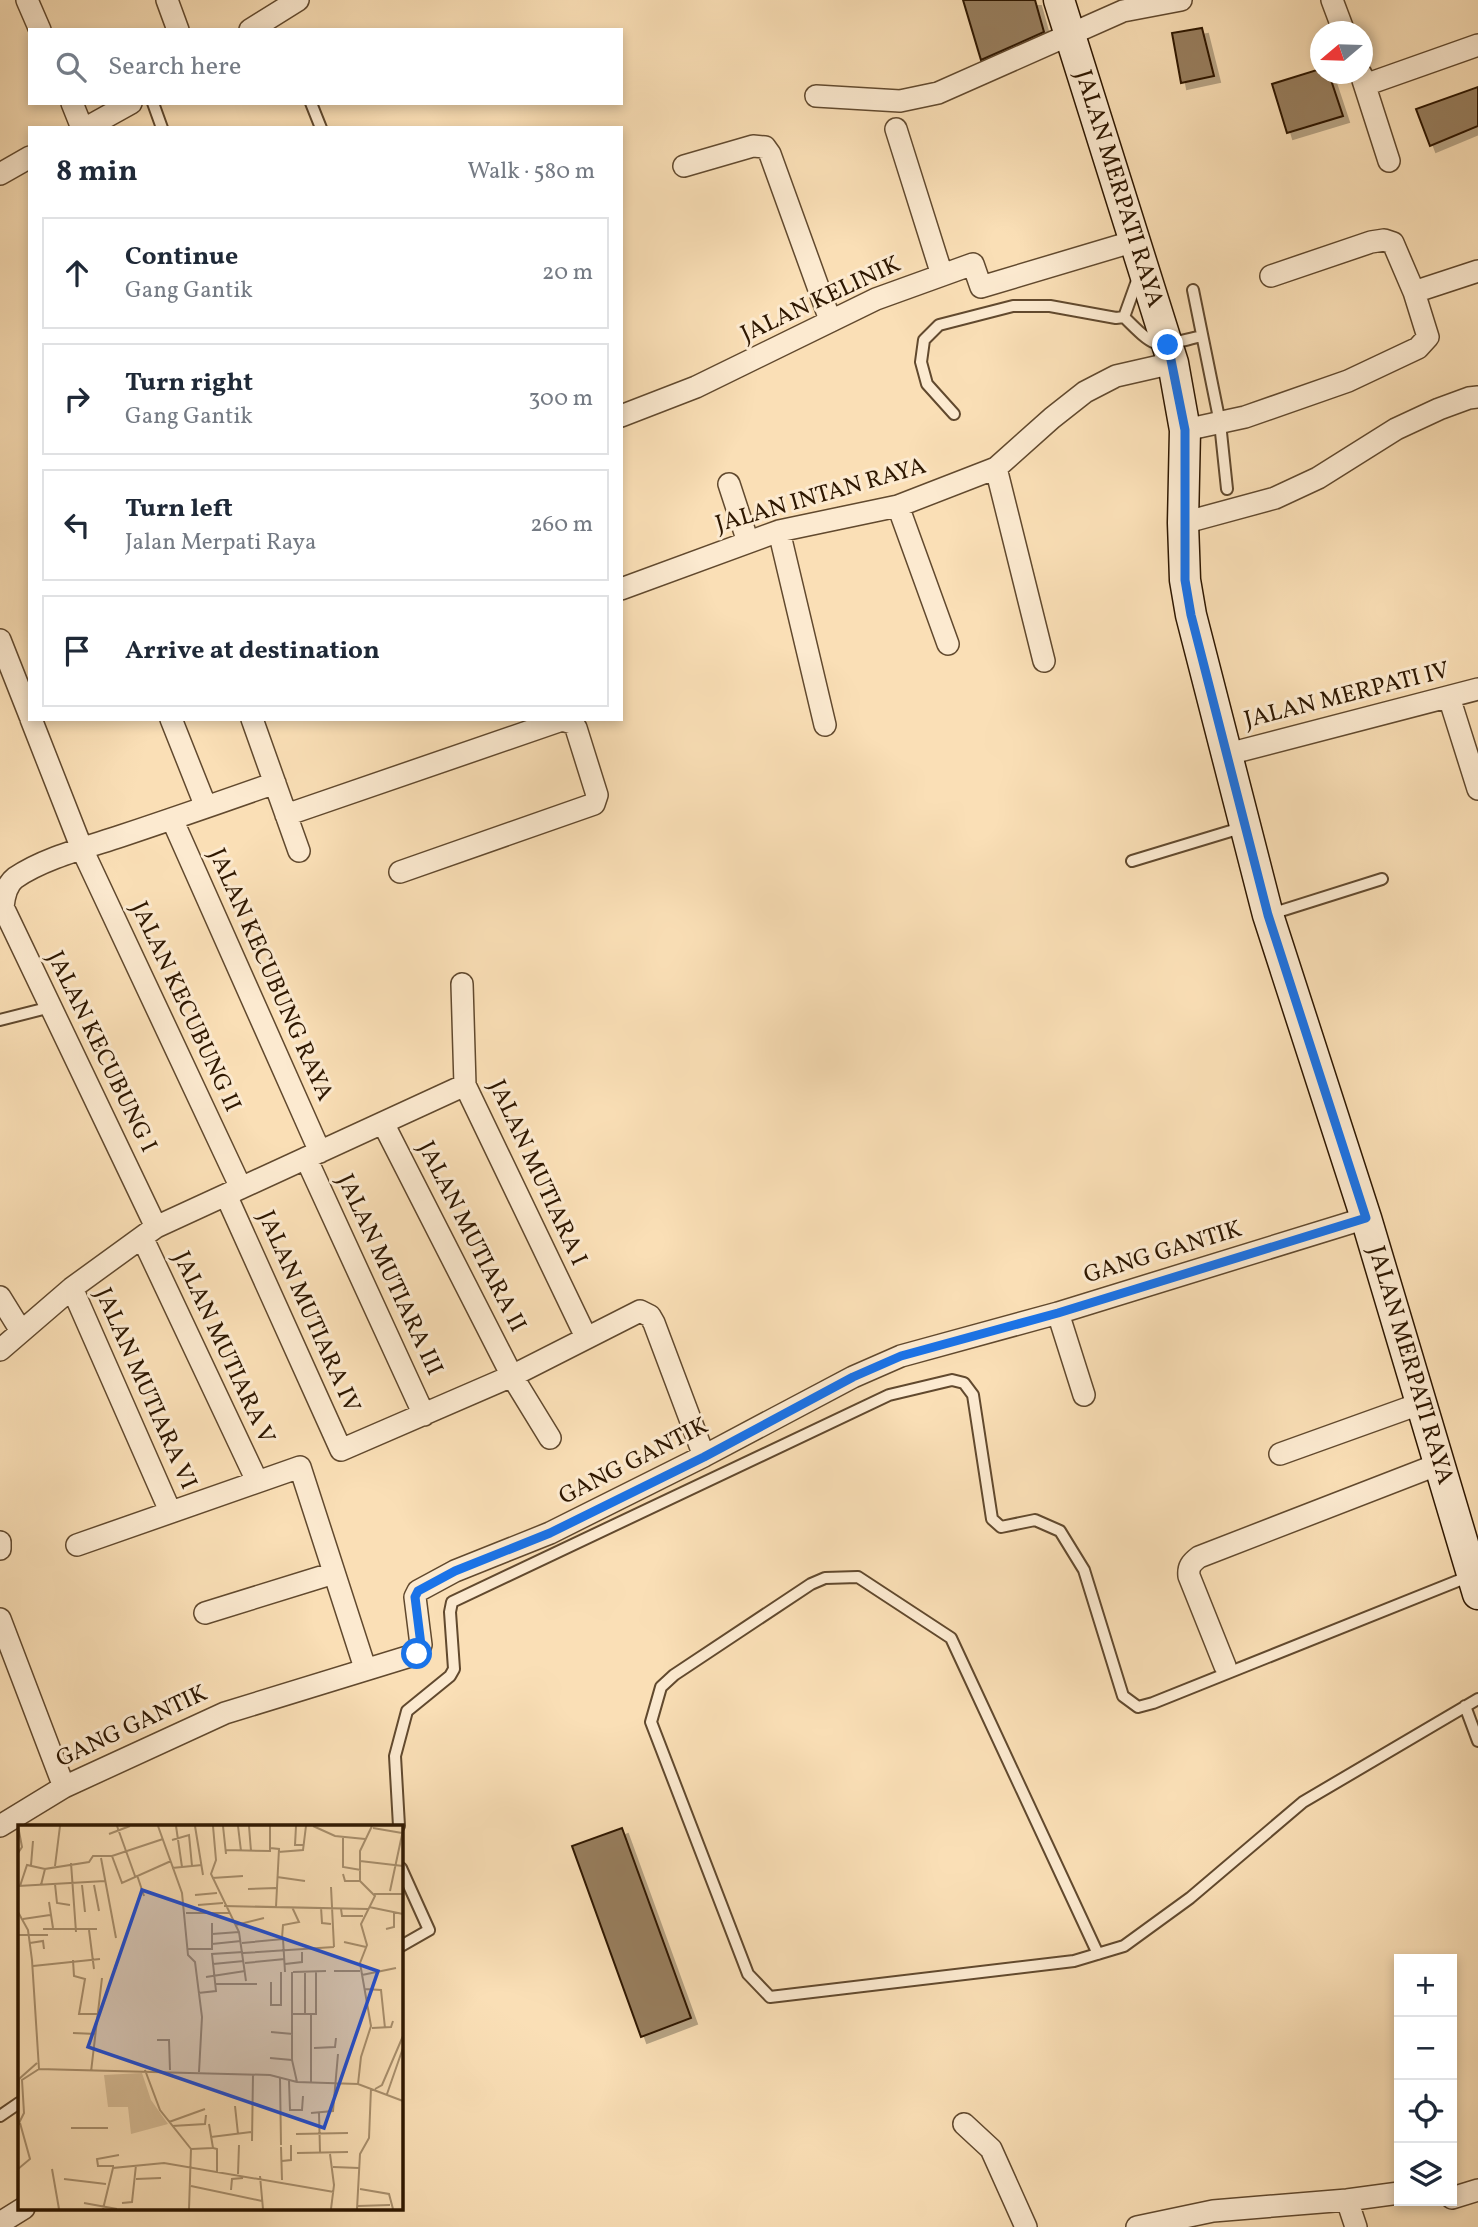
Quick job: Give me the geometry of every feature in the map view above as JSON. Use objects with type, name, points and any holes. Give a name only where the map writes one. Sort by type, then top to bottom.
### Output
[{"type":"main road","name":"JALAN MERPATI RAYA","points":[[1059,0],[1171,354],[1185,430],[1185,580],[1268,915],[1366,1218],[1474,1585]]},
{"type":"street","points":[[27,0],[39,28]]},
{"type":"street","points":[[167,0],[176,28]]},
{"type":"street","points":[[254,28],[279,16],[298,0]]},
{"type":"street","points":[[816,96],[900,101],[938,93],[1124,11],[1181,0]]},
{"type":"street","points":[[1332,0],[1340,21]]},
{"type":"street","points":[[1373,76],[1478,45]]},
{"type":"street","points":[[1365,84],[1389,161]]},
{"type":"street","points":[[73,105],[83,126]]},
{"type":"street","points":[[88,126],[127,105]]},
{"type":"street","name":"JALAN KELINIK","points":[[623,415],[696,387],[876,299],[942,275],[896,129]]},
{"type":"street","points":[[684,166],[753,146],[765,147],[770,153],[830,320]]},
{"type":"street","points":[[0,174],[28,158]]},
{"type":"street","points":[[1185,430],[1276,408],[1336,385],[1418,348],[1428,337],[1414,292],[1393,243],[1384,240],[1371,242],[1271,276]]},
{"type":"street","points":[[942,275],[973,264],[981,288],[1139,253]]},
{"type":"street","points":[[1414,292],[1478,271]]},
{"type":"street","name":"JALAN INTAN RAYA","points":[[623,588],[779,531],[898,506],[996,468],[1085,392],[1116,376],[1171,354]]},
{"type":"street","points":[[1183,523],[1275,498],[1318,478],[1396,429],[1439,409],[1478,397]]},
{"type":"street","points":[[996,468],[1044,661]]},
{"type":"street","points":[[729,484],[748,542]]},
{"type":"street","points":[[898,506],[948,644]]},
{"type":"street","points":[[779,531],[825,725]]},
{"type":"street","name":"JALAN KECUBUNG II","points":[[0,640],[28,713]]},
{"type":"street","name":"JALAN MERPATI IV","points":[[1228,754],[1478,689]]},
{"type":"street","points":[[1449,697],[1478,789]]},
{"type":"street","name":"JALAN KECUBUNG II","points":[[31,721],[82,849],[234,1192]]},
{"type":"street","points":[[172,721],[206,807]]},
{"type":"street","points":[[256,721],[299,851]]},
{"type":"street","points":[[286,815],[559,721]]},
{"type":"street","points":[[400,872],[590,807],[597,800],[597,795],[576,728],[565,721]]},
{"type":"street","points":[[2,905],[7,889],[15,879],[34,868],[275,783]]},
{"type":"street","name":"JALAN KECUBUNG RAYA","points":[[172,819],[313,1155]]},
{"type":"street","name":"JALAN KECUBUNG I","points":[[2,905],[51,1007],[149,1232]]},
{"type":"street","name":"JALAN MUTIARA I","points":[[462,984],[465,1085],[586,1336]]},
{"type":"street","points":[[0,1350],[72,1288],[149,1232],[465,1085]]},
{"type":"street","name":"JALAN MUTIARA II","points":[[383,1123],[512,1376],[550,1438]]},
{"type":"street","name":"JALAN MUTIARA III","points":[[313,1155],[424,1415]]},
{"type":"street","name":"JALAN MUTIARA IV","points":[[234,1192],[341,1450],[424,1415]]},
{"type":"street","name":"GANG GANTIK","points":[[0,1826],[64,1787],[225,1713],[420,1651],[415,1597],[418,1591],[455,1571],[550,1533],[704,1457],[853,1377],[901,1356],[1058,1313],[1366,1218]]},
{"type":"street","name":"JALAN MUTIARA V","points":[[149,1232],[257,1481]]},
{"type":"street","name":"JALAN MUTIARA VI","points":[[72,1288],[170,1511]]},
{"type":"street","points":[[0,1297],[21,1331]]},
{"type":"street","points":[[424,1415],[512,1376],[586,1336],[640,1311],[650,1316],[704,1457]]},
{"type":"street","points":[[1058,1313],[1084,1395]]},
{"type":"street","points":[[1280,1454],[1422,1403]]},
{"type":"street","points":[[1225,1666],[1189,1577],[1188,1569],[1191,1563],[1439,1464]]},
{"type":"street","points":[[77,1545],[300,1467],[365,1668]]},
{"type":"street","points":[[0,1542],[0,1549]]},
{"type":"street","points":[[205,1613],[334,1573]]},
{"type":"street","points":[[0,1619],[64,1787]]},
{"type":"street","points":[[964,2124],[991,2149],[1026,2227]]},
{"type":"street","points":[[1457,2196],[1478,2190]]},
{"type":"street","points":[[1137,2227],[1166,2224],[1213,2211],[1394,2194]]},
{"type":"street","points":[[1347,2200],[1356,2227]]},
{"type":"street","points":[[0,2222],[21,2210]]},
{"type":"lane","points":[[154,105],[161,126]]},
{"type":"lane","points":[[312,105],[320,126]]},
{"type":"lane","points":[[1124,317],[1139,253]]},
{"type":"lane","points":[[1193,290],[1220,423],[1227,489]]},
{"type":"lane","points":[[954,414],[928,384],[920,362],[924,340],[939,324],[1013,306],[1050,306],[1124,317],[1148,341],[1171,354],[1202,336]]},
{"type":"lane","points":[[1132,861],[1246,826]]},
{"type":"lane","points":[[1268,915],[1382,879]]},
{"type":"lane","points":[[0,1020],[51,1007]]},
{"type":"lane","points":[[399,1825],[395,1756],[407,1711],[450,1676],[454,1669],[450,1612],[452,1602],[889,1395],[951,1380],[964,1383],[972,1395],[992,1519],[1002,1527],[1035,1520],[1060,1531],[1084,1570],[1124,1696],[1138,1707],[1474,1585]]},
{"type":"lane","points":[[1098,1954],[951,1638],[858,1577],[825,1578],[811,1584],[674,1675],[661,1687],[652,1722],[748,1974],[769,1997],[1074,1961],[1098,1954],[1124,1946],[1190,1898],[1303,1802],[1478,1699]]},
{"type":"lane","points":[[1465,1706],[1478,1741]]},
{"type":"lane","points":[[402,1870],[429,1930],[402,1945]]},
{"type":"lane","points":[[0,2116],[18,2105]]},
{"type":"building","points":[[963,0],[1035,0],[1044,32],[981,60]]},
{"type":"building","points":[[1202,28],[1214,76],[1181,83],[1172,33]]},
{"type":"building","points":[[1310,72],[1310,84],[1332,84],[1343,116],[1287,133],[1272,84]]},
{"type":"building","points":[[1478,87],[1478,126],[1430,146],[1416,109]]},
{"type":"building","points":[[622,1828],[691,2018],[641,2037],[572,1846]]},
{"type":"route","points":[[417,1654],[421,1645],[415,1597],[418,1591],[455,1571],[550,1533],[704,1457],[853,1377],[901,1356],[1058,1313],[1366,1218],[1268,915],[1191,615],[1185,580],[1183,523],[1185,430],[1168,345]]}]
